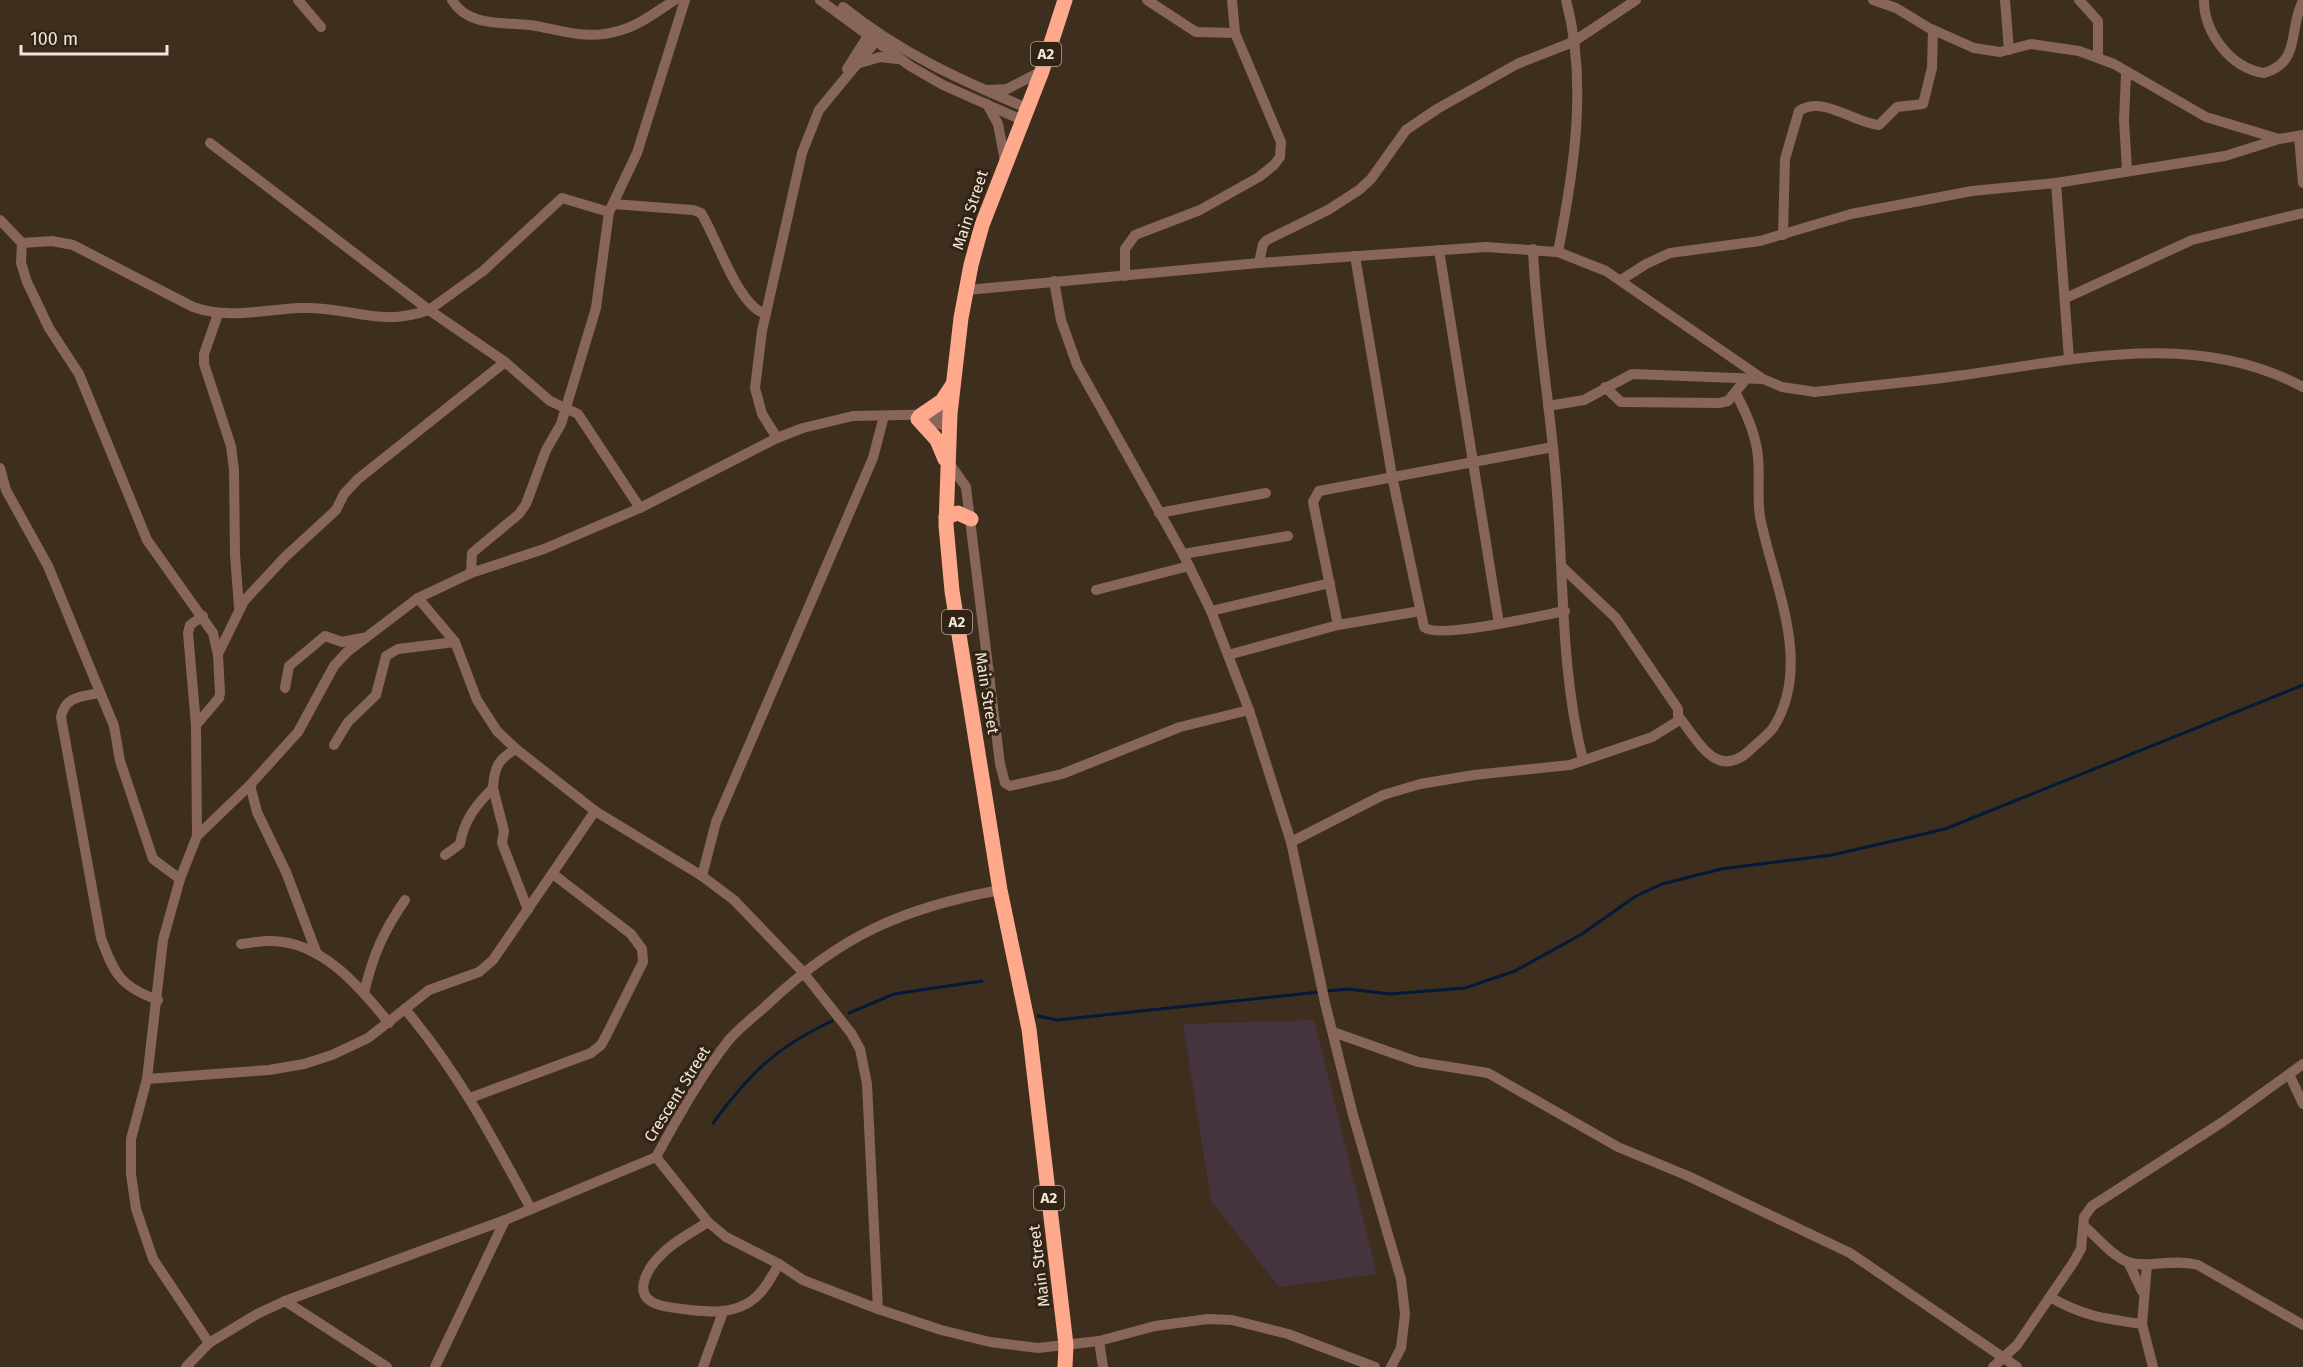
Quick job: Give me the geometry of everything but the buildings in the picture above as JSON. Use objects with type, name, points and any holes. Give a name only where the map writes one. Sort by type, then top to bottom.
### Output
[{"type":"highway","name":"Main Street","points":[[1065,0],[1042,71],[1005,161],[982,225],[967,290],[949,420],[946,517],[952,591],[1000,890],[1029,1029],[1066,1345],[1065,1367]]},
{"type":"highway","points":[[947,465],[939,444],[917,417],[946,397],[953,384]]},
{"type":"highway","points":[[946,517],[958,513],[971,519]]},
{"type":"street","points":[[298,0],[321,27]]},
{"type":"street","points":[[452,0],[468,16],[490,23],[536,26],[572,35],[619,31],[635,25],[675,0]]},
{"type":"street","points":[[471,573],[472,553],[519,514],[526,504],[565,410],[596,308],[611,208],[637,153],[685,0]]},
{"type":"street","points":[[820,0],[874,36],[943,73],[984,90],[1025,114]]},
{"type":"street","points":[[833,0],[903,61],[943,85],[987,104],[1025,114]]},
{"type":"street","points":[[1147,0],[1196,32],[1234,33]]},
{"type":"street","points":[[1125,276],[1125,249],[1135,235],[1200,210],[1259,177],[1280,157],[1281,142],[1234,33],[1232,0]]},
{"type":"street","points":[[1558,252],[1575,156],[1577,118],[1573,42],[1566,0]]},
{"type":"street","points":[[1259,263],[1263,244],[1267,240],[1328,210],[1371,180],[1406,130],[1464,92],[1517,64],[1573,42],[1636,0]]},
{"type":"street","points":[[1873,0],[1896,8],[1934,30],[1974,48],[1992,52],[2031,44],[2079,51],[2098,57],[2206,117],[2279,139]]},
{"type":"street","points":[[2004,0],[2009,50]]},
{"type":"street","points":[[2079,0],[2098,21],[2098,57]]},
{"type":"street","points":[[2204,0],[2204,13],[2211,34],[2219,44],[2243,65],[2264,73],[2277,68],[2290,54],[2297,14],[2303,1]]},
{"type":"street","points":[[840,15],[854,33],[858,59]]},
{"type":"street","points":[[1783,235],[1785,159],[1799,111],[1806,107],[1823,107],[1879,125],[1898,107],[1923,104],[1932,68],[1934,30]]},
{"type":"street","points":[[777,438],[755,398],[766,314],[806,137],[819,110],[874,36]]},
{"type":"street","points":[[858,59],[880,57],[903,61]]},
{"type":"street","points":[[984,90],[1007,89],[1042,71]]},
{"type":"street","points":[[2126,74],[2124,120],[2127,170]]},
{"type":"street","points":[[987,104],[998,124],[1005,161]]},
{"type":"street","points":[[1621,280],[1646,264],[1670,253],[1760,241],[1851,214],[1972,192],[2056,183],[2225,156],[2279,139],[2301,136],[2303,183]]},
{"type":"street","points":[[210,143],[429,310],[506,362],[538,391],[565,410],[580,417],[640,508]]},
{"type":"street","points":[[2056,183],[2069,359]]},
{"type":"street","points":[[22,243],[52,241],[74,245],[193,307],[218,315],[304,308],[393,319],[429,310],[483,271],[562,198],[611,208],[693,210],[701,213],[744,296],[757,311],[766,314]]},
{"type":"street","points":[[2066,298],[2192,240],[2303,213]]},
{"type":"street","points":[[0,220],[22,243],[21,263],[27,282],[50,328],[79,374],[147,540],[213,633],[218,655],[219,698],[196,725]]},
{"type":"street","points":[[967,290],[1355,256],[1486,247],[1533,249],[1558,252],[1606,271],[1763,379],[1782,387],[1815,392],[1962,375],[2069,359],[2189,352],[2242,362],[2303,387]]},
{"type":"street","points":[[1533,249],[1535,300],[1553,447],[1573,705],[1583,760]]},
{"type":"street","points":[[1439,250],[1498,624]]},
{"type":"street","points":[[1355,256],[1392,476],[1424,627],[1432,632],[1498,624],[1565,611]]},
{"type":"street","points":[[1054,281],[1061,320],[1077,365],[1183,554],[1211,611],[1249,710],[1291,842],[1325,1003],[1353,1115],[1401,1279],[1405,1314],[1401,1348],[1391,1367]]},
{"type":"street","points":[[218,315],[204,354],[204,364],[231,446],[234,470],[235,555],[239,607]]},
{"type":"street","points":[[218,655],[239,607],[285,557],[336,510],[344,494],[358,479],[506,362]]},
{"type":"street","points":[[1548,406],[1584,400],[1632,374],[1763,379]]},
{"type":"street","points":[[1605,387],[1621,402],[1719,404],[1728,401],[1736,394],[1746,379]]},
{"type":"street","points":[[1562,567],[1616,618],[1678,709],[1679,717],[1713,758],[1726,764],[1740,760],[1772,730],[1784,706],[1791,672],[1786,626],[1760,515],[1758,456],[1751,423],[1736,394]]},
{"type":"street","points":[[197,836],[250,785],[308,719],[334,666],[365,637],[418,598],[471,573],[544,549],[640,508],[777,438],[831,420],[853,416],[949,420]]},
{"type":"street","points":[[702,876],[716,822],[873,458],[884,416]]},
{"type":"street","points":[[1338,625],[1314,498],[1324,489],[1553,447]]},
{"type":"street","points":[[947,465],[966,487],[1000,764],[1005,783],[1010,786],[1062,774],[1180,727],[1249,710]]},
{"type":"street","points":[[0,468],[6,490],[48,566],[114,726],[120,760],[153,859],[180,879]]},
{"type":"street","points":[[1160,513],[1266,493]]},
{"type":"street","points":[[1183,554],[1288,536]]},
{"type":"street","points":[[1096,590],[1189,566]]},
{"type":"street","points":[[1211,611],[1330,583]]},
{"type":"street","points":[[418,598],[455,642],[477,700],[497,731],[516,749],[595,811],[702,876],[734,900],[802,971],[851,1033],[860,1049],[867,1084],[878,1309]]},
{"type":"street","points":[[1228,655],[1338,625],[1420,611]]},
{"type":"street","points":[[202,616],[190,625],[188,633],[196,725],[197,836],[180,879],[163,940],[158,1000],[147,1079],[131,1139],[131,1174],[136,1209],[153,1259],[209,1343]]},
{"type":"street","points":[[285,688],[289,666],[325,636],[342,642],[365,637]]},
{"type":"street","points":[[334,745],[348,722],[376,695],[386,656],[398,649],[455,642]]},
{"type":"street","points":[[99,693],[68,700],[63,705],[61,717],[101,938],[109,960],[123,984],[136,993],[158,1000]]},
{"type":"street","points":[[1291,842],[1383,795],[1420,784],[1474,775],[1562,766],[1652,737],[1671,726],[1679,717]]},
{"type":"street","points":[[516,749],[502,756],[494,771],[493,788],[504,831],[502,843],[528,910]]},
{"type":"street","points":[[250,785],[257,812],[286,872],[317,954]]},
{"type":"street","points":[[445,855],[460,844],[463,825],[479,802],[493,788]]},
{"type":"street","points":[[147,1079],[208,1076],[304,1064],[368,1038],[429,990],[479,972],[492,960],[595,811]]},
{"type":"street","points":[[470,1098],[591,1053],[601,1045],[643,962],[642,949],[631,934],[553,874]]},
{"type":"street","name":"Crescent Street","points":[[1000,890],[967,896],[877,925],[855,936],[802,971],[730,1039],[701,1078],[656,1157],[708,1222],[726,1237],[779,1264],[803,1280],[878,1309],[990,1342],[1038,1348],[1100,1341],[1155,1326],[1208,1319],[1232,1320],[1288,1334],[1375,1367]]},
{"type":"street","points":[[364,993],[372,957],[386,927],[405,900]]},
{"type":"street","points":[[241,945],[269,941],[292,943],[317,954],[364,993],[389,1023]]},
{"type":"street","points":[[405,1009],[439,1049],[470,1098],[531,1209]]},
{"type":"street","points":[[1333,1032],[1418,1062],[1488,1073],[1618,1147],[1688,1176],[1850,1253],[2017,1367]]},
{"type":"street","points":[[1993,1367],[2017,1345],[2081,1249],[2087,1212],[2100,1198],[2224,1121],[2303,1064]]},
{"type":"street","points":[[2289,1074],[2303,1104]]},
{"type":"street","points":[[186,1367],[209,1343],[257,1314],[285,1301],[505,1220],[656,1157]]},
{"type":"street","points":[[435,1367],[505,1220]]},
{"type":"street","points":[[708,1222],[662,1253],[646,1275],[642,1287],[645,1296],[652,1302],[664,1306],[723,1312],[746,1304],[761,1293],[779,1264]]},
{"type":"street","points":[[2084,1226],[2128,1262],[2143,1291]]},
{"type":"street","points":[[2128,1262],[2146,1265],[2185,1261],[2198,1265],[2303,1325]]},
{"type":"street","points":[[2146,1265],[2142,1324],[2153,1367]]},
{"type":"street","points":[[2050,1297],[2073,1310],[2094,1318],[2142,1324]]},
{"type":"street","points":[[285,1301],[387,1367]]},
{"type":"street","points":[[703,1367],[723,1312]]},
{"type":"street","points":[[1100,1341],[1102,1367]]},
{"type":"shaded area","points":[[1314,1020],[1377,1274],[1279,1287],[1211,1201],[1183,1024]]},
{"type":"waterway","points":[[1326,991],[1348,989],[1390,994],[1465,988],[1515,971],[1582,934],[1636,896],[1662,884],[1721,869],[1832,855],[1945,829],[2303,685]]},
{"type":"waterway","points":[[849,1013],[894,994],[982,981]]},
{"type":"waterway","points":[[1038,1016],[1057,1020],[1320,992]]},
{"type":"waterway","points":[[713,1123],[739,1090],[765,1063],[795,1041],[832,1021]]}]
